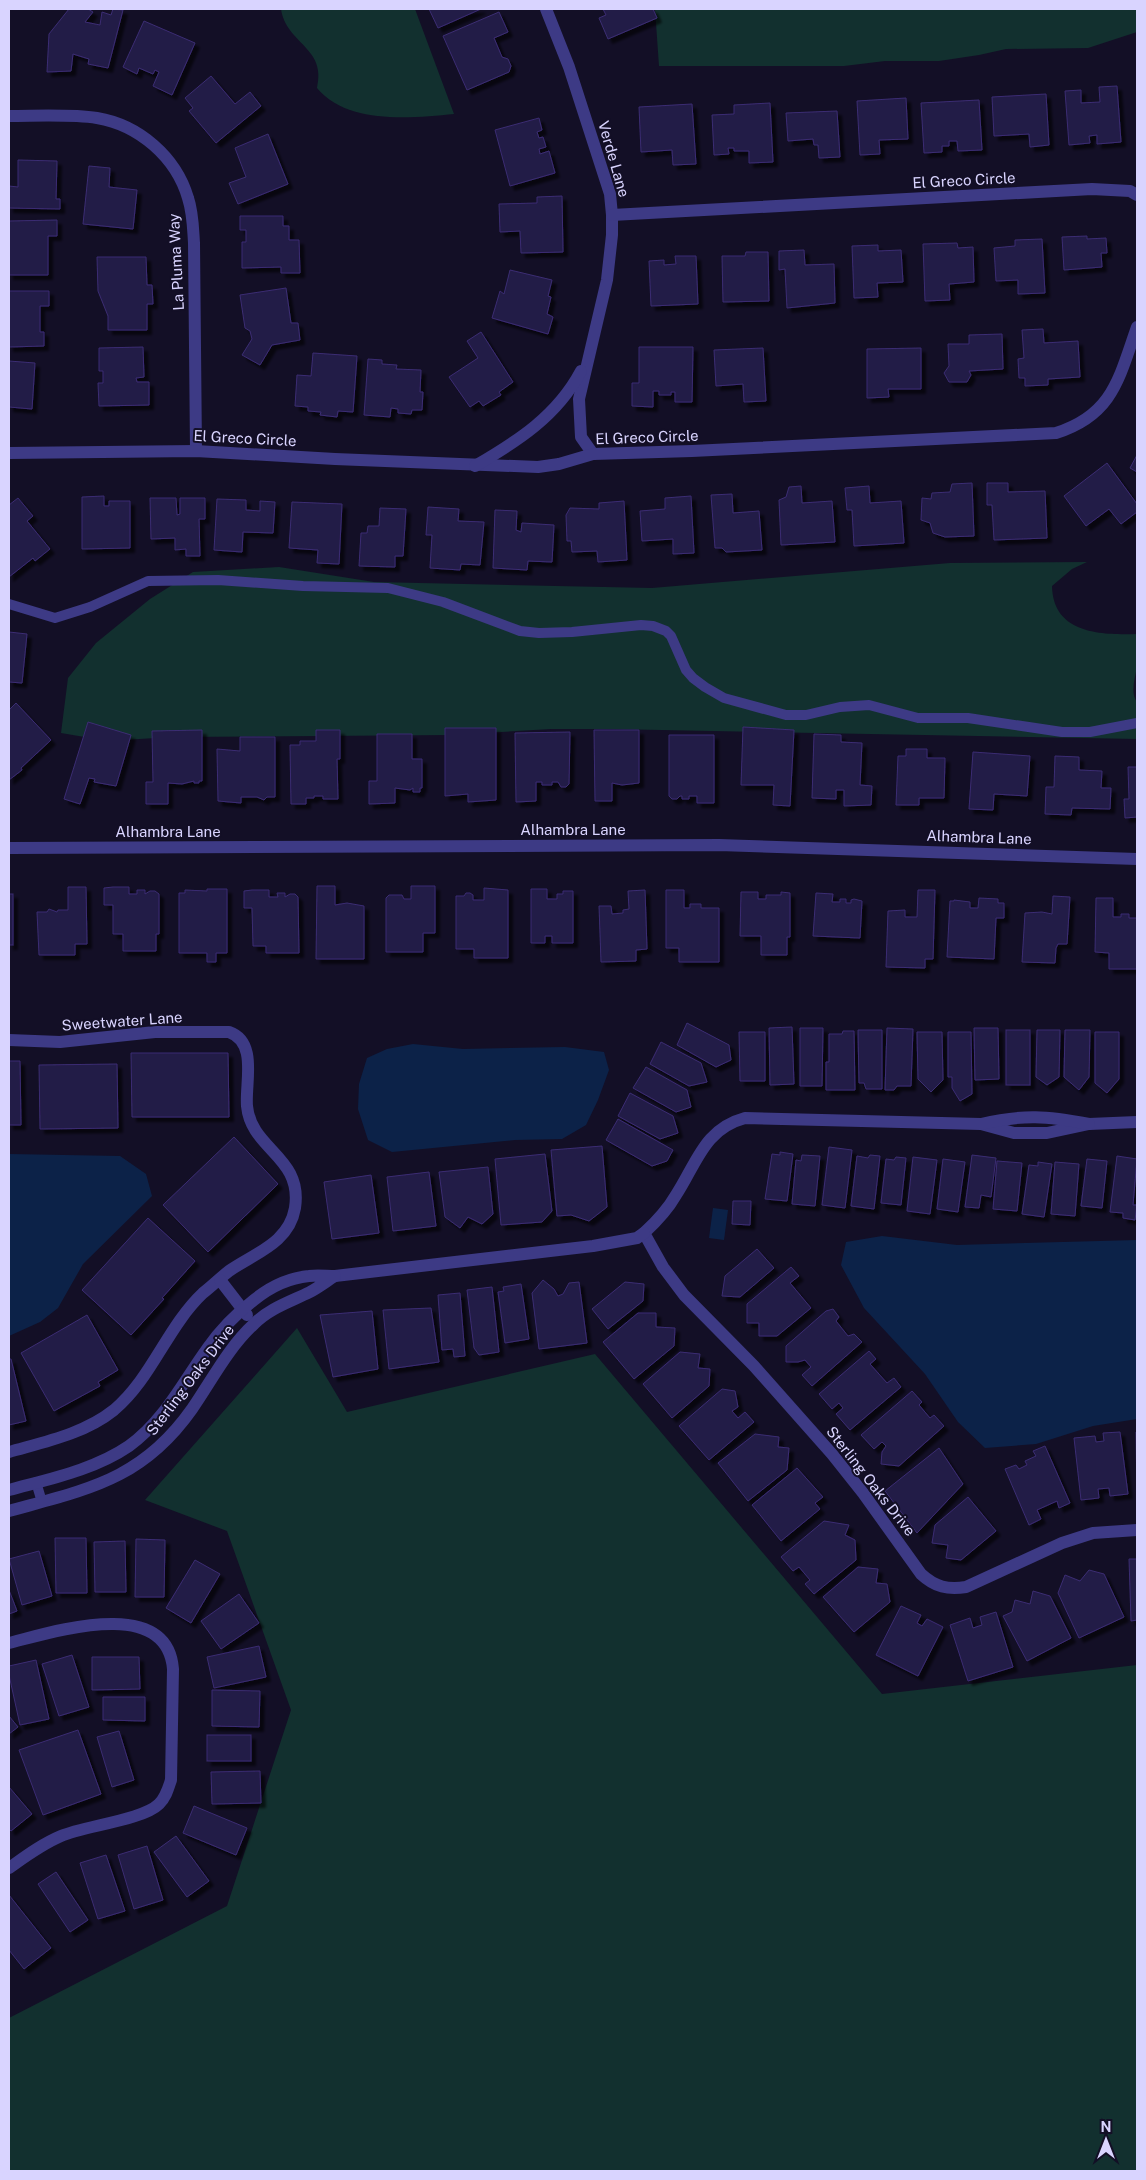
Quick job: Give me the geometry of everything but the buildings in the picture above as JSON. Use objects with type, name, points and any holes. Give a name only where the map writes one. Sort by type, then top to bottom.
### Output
[{"type":"street","name":"Verde Lane","points":[[546,9],[575,85],[610,194],[612,215],[607,280],[579,399],[582,437],[593,454]]},
{"type":"street","name":"La Pluma Way","points":[[9,116],[96,118],[118,123],[139,134],[154,145],[168,159],[180,176],[193,218],[196,450]]},
{"type":"street","name":"El Greco Circle","points":[[612,215],[1092,189],[1130,191],[1137,195]]},
{"type":"street","name":"El Greco Circle","points":[[9,452],[196,450],[475,466],[538,467],[559,464],[593,454],[1056,433],[1074,427],[1105,402],[1116,385],[1137,327]]},
{"type":"street","name":"Verde Lane","points":[[475,466],[516,440],[550,414],[574,384],[590,353]]},
{"type":"street","name":"Alhambra Lane","points":[[9,848],[719,844],[1137,859]]},
{"type":"street","name":"Sweetwater Lane","points":[[9,1040],[60,1042],[155,1032],[230,1032],[240,1037],[247,1048],[247,1107],[250,1121],[257,1135],[285,1164],[296,1190],[290,1224],[280,1238],[202,1295],[178,1322],[143,1377],[113,1411],[88,1426],[62,1437],[9,1452]]},
{"type":"street","name":"Sterling Oaks Drive","points":[[9,1490],[102,1462],[129,1446],[165,1412],[218,1333],[242,1309],[277,1284],[308,1276],[335,1276],[594,1246],[637,1238],[654,1224],[676,1196],[710,1138],[726,1125],[736,1120],[756,1117],[872,1123],[981,1124],[1014,1133],[1048,1133],[1089,1124],[1137,1122]]},
{"type":"street","name":"Sterling Oaks Drive","points":[[644,1233],[663,1267],[684,1295],[754,1366],[815,1434],[863,1493],[928,1581],[939,1587],[953,1589],[966,1587],[1062,1543],[1093,1533],[1137,1530]]},
{"type":"street","name":"Sterling Oaks Drive","points":[[9,1511],[98,1485],[123,1474],[160,1448],[192,1410],[230,1350],[253,1324],[268,1312],[310,1292],[335,1276]]},
{"type":"street","points":[[220,1280],[253,1324]]},
{"type":"street","points":[[9,1643],[74,1626],[101,1624],[137,1626],[149,1630],[165,1644],[173,1661],[173,1669],[171,1780],[167,1792],[160,1803],[146,1812],[62,1835],[42,1844],[9,1868]]},
{"type":"lane","points":[[9,604],[55,618],[90,607],[148,581],[218,580],[304,586],[388,588],[443,602],[520,630],[555,633],[641,625],[653,626],[666,631],[686,670],[705,687],[724,698],[777,714],[806,715],[840,707],[870,705],[922,719],[968,718],[1077,732],[1110,729],[1137,722]]},
{"type":"lane","points":[[36,1482],[42,1502]]},
{"type":"green space","points":[[281,9],[415,9],[454,114],[400,117],[363,114],[345,108],[330,100],[317,88],[319,74],[316,63],[284,21]]},
{"type":"green space","points":[[655,9],[1137,9],[1137,32],[1088,48],[1006,49],[939,61],[885,61],[844,66],[659,66]]},
{"type":"green space","points":[[1087,562],[1072,569],[1052,586],[1054,602],[1061,614],[1070,623],[1081,628],[1109,634],[1137,634],[1138,659],[1133,690],[1137,702],[1137,739],[551,729],[451,735],[171,737],[108,741],[61,733],[68,678],[96,643],[150,599],[193,572],[279,567],[374,582],[652,588],[950,563]]},
{"type":"green space","points":[[297,1328],[347,1412],[595,1354],[882,1694],[1137,1665],[1137,2171],[9,2171],[9,2018],[227,1906],[291,1710],[227,1531],[145,1500]]},
{"type":"water","points":[[413,1044],[463,1049],[565,1047],[604,1052],[609,1070],[586,1125],[562,1139],[515,1140],[392,1152],[368,1140],[358,1109],[359,1084],[367,1058],[387,1049]]},
{"type":"water","points":[[9,1154],[120,1156],[146,1174],[152,1196],[83,1264],[58,1308],[40,1322],[9,1336]]},
{"type":"water","points":[[713,1208],[728,1210],[724,1240],[709,1238]]},
{"type":"water","points":[[882,1236],[957,1245],[1137,1240],[1137,1419],[1093,1426],[1036,1444],[985,1448],[958,1422],[925,1374],[864,1308],[841,1265],[846,1242]]}]
